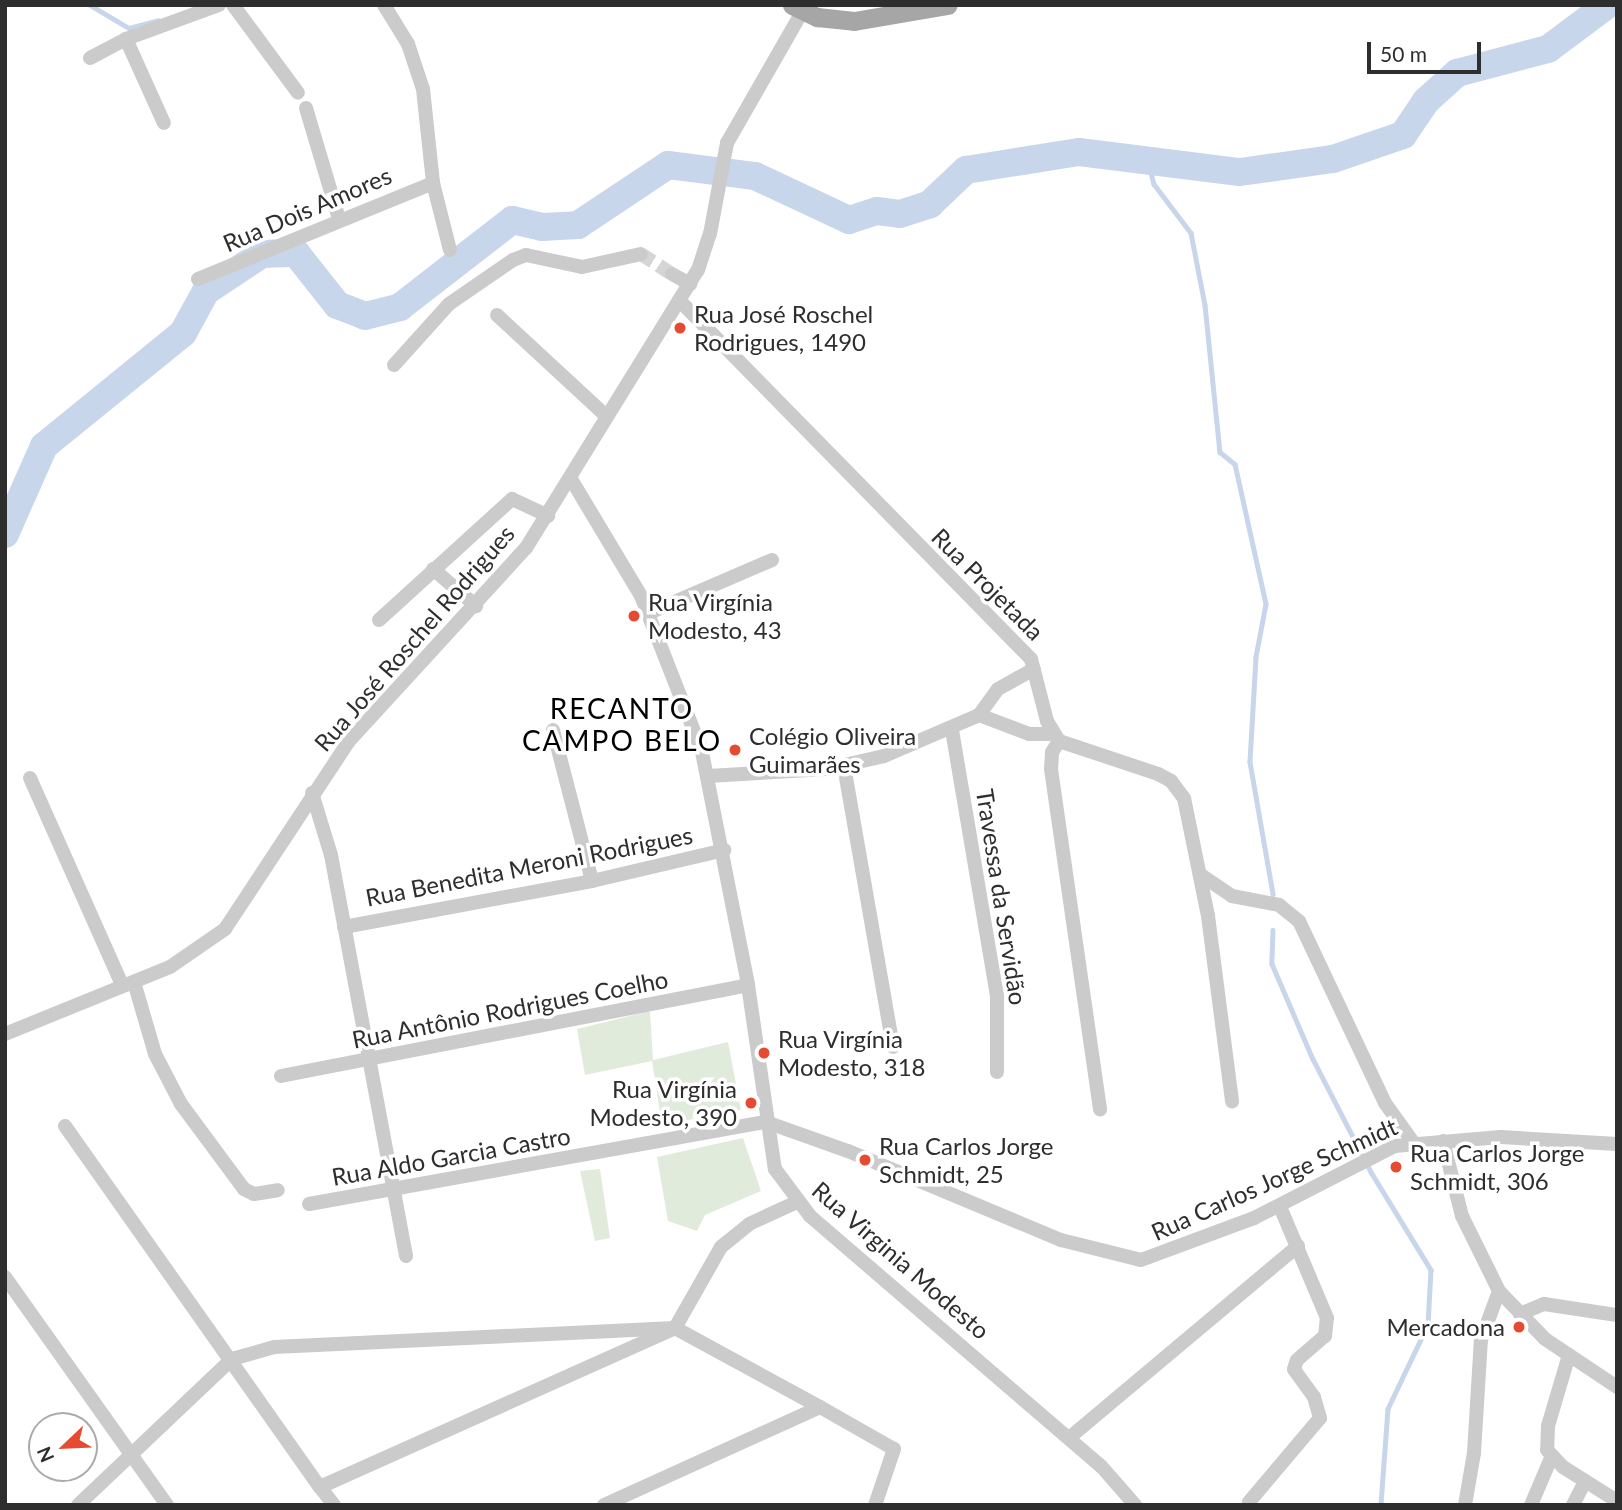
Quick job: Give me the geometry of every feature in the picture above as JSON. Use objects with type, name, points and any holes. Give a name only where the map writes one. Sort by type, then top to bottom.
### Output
[{"type":"main road","points":[[800,8],[854,21],[948,5]]},
{"type":"street","points":[[90,58],[126,39],[219,5]]},
{"type":"street","points":[[233,5],[298,93]]},
{"type":"street","points":[[384,5],[418,71],[427,112],[433,183],[450,250]]},
{"type":"street","name":"Rua José Roschel Rodrigues","points":[[5,1034],[185,960],[225,929],[312,793],[349,741],[410,670],[475,606],[548,516],[606,416],[690,284],[706,252],[719,169],[736,124],[800,8]]},
{"type":"street","points":[[126,39],[164,123]]},
{"type":"street","points":[[306,108],[339,219]]},
{"type":"street","name":"Rua Dois Amores","points":[[198,279],[339,219],[433,183]]},
{"type":"street","points":[[394,365],[449,304],[513,260],[526,255],[582,267],[641,254]]},
{"type":"street","points":[[672,274],[690,284]]},
{"type":"street","name":"Rua Projetada","points":[[679,300],[1023,648],[1034,669],[1057,738],[1052,752],[1054,796],[1100,1109]]},
{"type":"street","points":[[497,315],[606,416]]},
{"type":"street","name":"Rua Virginia Modesto","points":[[571,479],[607,533],[649,613],[681,690],[708,776],[748,985],[775,1169],[797,1202],[1069,1438],[1135,1505]]},
{"type":"street","points":[[379,620],[512,499],[548,516]]},
{"type":"street","points":[[649,613],[772,560]]},
{"type":"street","points":[[433,569],[475,606]]},
{"type":"street","points":[[708,776],[844,766],[952,730],[979,715],[998,689],[1034,669]]},
{"type":"street","points":[[979,715],[1029,734],[1057,738],[1122,760],[1171,781],[1184,798],[1208,916],[1232,1101]]},
{"type":"street","points":[[553,730],[592,881]]},
{"type":"street","name":"Travessa da Servidão","points":[[952,730],[997,996],[998,1072]]},
{"type":"street","points":[[844,766],[893,1047]]},
{"type":"street","points":[[30,778],[128,984],[155,1054],[181,1104],[244,1189],[254,1194],[278,1190]]},
{"type":"street","points":[[312,793],[331,855],[396,1188],[406,1256]]},
{"type":"street","name":"Rua Benedita Meroni Rodrigues","points":[[344,927],[592,881],[724,850]]},
{"type":"street","points":[[1201,875],[1232,896],[1270,901],[1299,921],[1385,1103],[1413,1142]]},
{"type":"street","points":[[1208,916],[1232,896]]},
{"type":"street","name":"Rua Antônio Rodrigues Coelho","points":[[281,1076],[748,985]]},
{"type":"street","name":"Rua Carlos Jorge Schmidt","points":[[766,1122],[848,1151],[1061,1240],[1125,1258],[1154,1257],[1280,1207],[1395,1146],[1413,1142],[1501,1137],[1617,1144]]},
{"type":"street","name":"Rua Aldo Garcia Castro","points":[[309,1205],[766,1122]]},
{"type":"street","points":[[65,1126],[334,1505]]},
{"type":"street","points":[[1443,1142],[1459,1207],[1475,1250],[1499,1290],[1520,1314],[1569,1355],[1617,1387]]},
{"type":"street","points":[[320,1487],[675,1328],[721,1247],[749,1224],[797,1202]]},
{"type":"street","points":[[1249,1502],[1320,1418],[1314,1397],[1294,1369],[1328,1327],[1298,1246],[1280,1207]]},
{"type":"street","points":[[1069,1438],[1298,1246]]},
{"type":"street","points":[[5,1276],[133,1454],[166,1505]]},
{"type":"street","points":[[1465,1505],[1474,1453],[1481,1340],[1499,1290]]},
{"type":"street","points":[[1520,1314],[1544,1304],[1617,1315]]},
{"type":"street","points":[[78,1505],[232,1359],[274,1347],[675,1328],[894,1449],[875,1505]]},
{"type":"street","points":[[1531,1505],[1551,1458],[1548,1426],[1569,1355]]},
{"type":"street","points":[[604,1505],[820,1407]]},
{"type":"street","points":[[1551,1458],[1617,1501]]},
{"type":"street","points":[[1573,1505],[1585,1481]]},
{"type":"green space","points":[[650,1011],[653,1060],[728,1042],[741,1110],[662,1125],[652,1061],[585,1075],[577,1029]]},
{"type":"green space","points":[[743,1138],[761,1191],[705,1215],[697,1231],[668,1221],[657,1157]]},
{"type":"green space","points":[[600,1169],[610,1238],[595,1241],[580,1171]]},
{"type":"waterway","points":[[90,5],[129,28],[158,20]]},
{"type":"waterway","points":[[5,534],[44,446],[183,333],[206,291],[262,254],[296,253],[337,305],[365,316],[400,307],[512,220],[542,227],[578,225],[668,165],[755,176],[849,220],[877,211],[900,214],[930,204],[966,170],[1079,152],[1240,172],[1333,159],[1403,135],[1426,101],[1457,73],[1548,49],[1607,5]]},
{"type":"waterway","points":[[1147,158],[1154,184],[1191,233],[1205,305],[1220,452],[1235,464],[1266,604],[1256,657],[1250,762],[1273,894]]},
{"type":"waterway","points":[[1273,930],[1272,964],[1313,1059],[1371,1172],[1431,1270],[1428,1325],[1388,1409],[1381,1505]]},
{"type":"tunnel","points":[[641,254],[672,274]]},
{"type":"place","name":"Rua José Roschel Rodrigues, 1490","points":[[680,328]]},
{"type":"place","name":"Rua Virgínia Modesto, 43","points":[[634,616]]},
{"type":"place","name":"Colégio Oliveira Guimarães","points":[[735,750]]},
{"type":"place","name":"Rua Virgínia Modesto, 318","points":[[764,1053]]},
{"type":"place","name":"Rua Virgínia Modesto, 390","points":[[751,1103]]},
{"type":"place","name":"Rua Carlos Jorge Schmidt, 25","points":[[865,1160]]},
{"type":"place","name":"Rua Carlos Jorge Schmidt, 306","points":[[1396,1167]]},
{"type":"place","name":"Mercadona","points":[[1519,1327]]},
{"type":"district","name":"RECANTO CAMPO BELO","points":[[622,724]]}]
